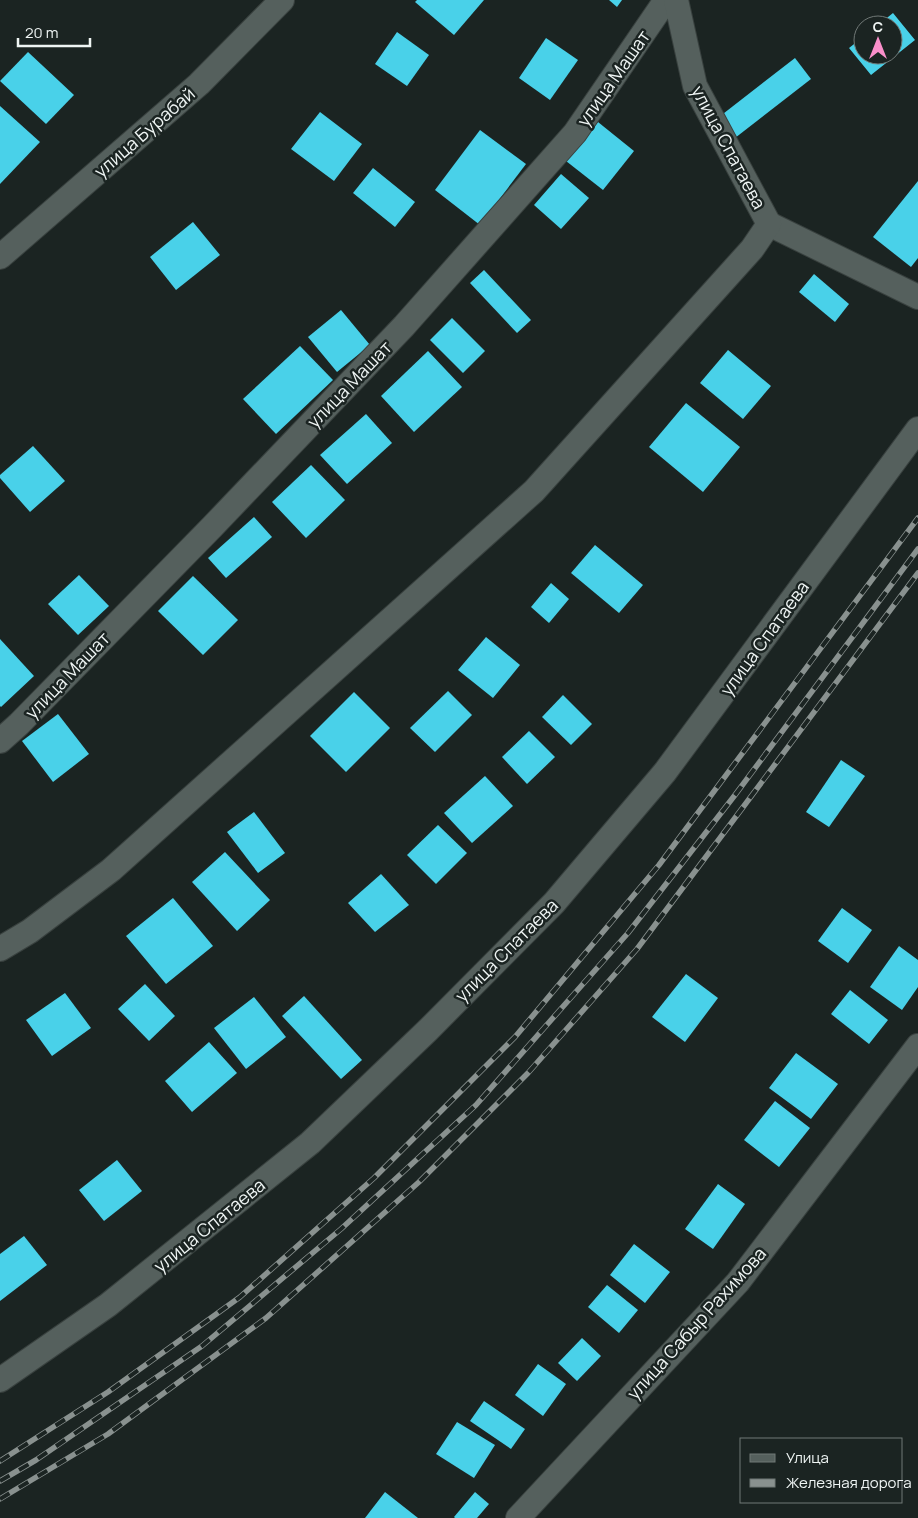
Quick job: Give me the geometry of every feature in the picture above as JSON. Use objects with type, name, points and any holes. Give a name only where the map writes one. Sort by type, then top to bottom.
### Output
[{"type":"street","name":"улица Бурабай","points":[[0,256],[200,84],[282,0]]},
{"type":"street","name":"улица Машат","points":[[0,741],[26,717],[212,527],[404,326],[574,133],[666,0]]},
{"type":"street","name":"улица Спатаева","points":[[0,949],[30,931],[111,870],[534,491],[752,249],[769,224],[695,86],[676,0]]},
{"type":"street","points":[[769,224],[918,297]]},
{"type":"street","name":"улица Спатаева","points":[[0,1380],[108,1306],[310,1143],[428,1030],[554,903],[665,772],[918,429]]},
{"type":"street","name":"улица Сабыр Рахимова","points":[[518,1518],[738,1282],[918,1046]]},
{"type":"building","points":[[417,0],[484,0],[454,35],[415,2]]},
{"type":"building","points":[[609,0],[622,0],[617,7]]},
{"type":"building","points":[[903,25],[915,40],[903,50]]},
{"type":"building","points":[[397,32],[429,55],[407,86],[375,64]]},
{"type":"building","points":[[546,38],[578,60],[550,100],[519,78]]},
{"type":"building","points":[[853,45],[853,53],[849,48]]},
{"type":"building","points":[[28,52],[74,95],[46,124],[0,81]]},
{"type":"building","points":[[795,58],[811,79],[735,138],[719,117]]},
{"type":"building","points":[[863,65],[884,65],[871,75]]},
{"type":"building","points":[[0,106],[40,142],[0,184]]},
{"type":"building","points":[[320,112],[362,144],[334,181],[291,149]]},
{"type":"building","points":[[598,122],[634,151],[603,190],[566,161]]},
{"type":"building","points":[[480,130],[526,164],[480,225],[435,190]]},
{"type":"building","points":[[373,168],[415,202],[395,227],[353,193]]},
{"type":"building","points":[[561,174],[589,198],[561,229],[534,205]]},
{"type":"building","points":[[918,181],[918,258],[911,267],[873,237]]},
{"type":"building","points":[[193,222],[220,255],[176,290],[150,257]]},
{"type":"building","points":[[484,270],[531,320],[517,333],[470,283]]},
{"type":"building","points":[[814,274],[849,304],[835,322],[799,292]]},
{"type":"building","points":[[341,310],[370,345],[337,372],[308,337]]},
{"type":"building","points":[[452,318],[485,351],[463,373],[430,340]]},
{"type":"building","points":[[300,346],[333,380],[276,434],[243,399]]},
{"type":"building","points":[[728,350],[771,386],[743,419],[700,383]]},
{"type":"building","points":[[428,351],[462,387],[414,432],[381,396]]},
{"type":"building","points":[[686,403],[740,447],[703,492],[649,447]]},
{"type":"building","points":[[366,414],[392,443],[347,484],[320,455]]},
{"type":"building","points":[[33,446],[65,481],[30,512],[0,478],[0,475]]},
{"type":"building","points":[[311,465],[345,500],[306,538],[272,502]]},
{"type":"building","points":[[254,517],[272,537],[226,578],[208,558]]},
{"type":"building","points":[[595,545],[643,585],[619,613],[571,573]]},
{"type":"building","points":[[79,575],[109,606],[78,635],[48,604]]},
{"type":"building","points":[[193,576],[238,620],[203,655],[158,611]]},
{"type":"building","points":[[551,583],[569,599],[549,623],[531,607]]},
{"type":"building","points":[[486,637],[520,665],[493,698],[458,670]]},
{"type":"building","points":[[0,639],[34,676],[1,707],[0,706]]},
{"type":"building","points":[[448,691],[472,715],[435,752],[410,728]]},
{"type":"building","points":[[354,692],[390,728],[346,772],[310,736]]},
{"type":"building","points":[[563,695],[592,724],[571,745],[542,717]]},
{"type":"building","points":[[58,714],[89,754],[53,782],[22,741]]},
{"type":"building","points":[[529,731],[555,757],[527,784],[502,757]]},
{"type":"building","points":[[841,760],[865,776],[829,827],[806,812]]},
{"type":"building","points":[[485,776],[513,806],[472,843],[444,813]]},
{"type":"building","points":[[254,812],[285,853],[258,873],[227,832]]},
{"type":"building","points":[[438,825],[467,853],[436,884],[407,855]]},
{"type":"building","points":[[225,852],[270,900],[237,931],[192,882]]},
{"type":"building","points":[[381,874],[409,905],[375,932],[348,903]]},
{"type":"building","points":[[173,898],[213,946],[166,984],[126,936]]},
{"type":"building","points":[[842,908],[872,930],[848,963],[818,941]]},
{"type":"building","points":[[899,946],[918,960],[918,987],[902,1010],[870,987]]},
{"type":"building","points":[[686,974],[718,998],[685,1042],[652,1017]]},
{"type":"building","points":[[145,984],[175,1016],[149,1041],[118,1009]]},
{"type":"building","points":[[850,990],[888,1020],[869,1044],[831,1014]]},
{"type":"building","points":[[65,993],[91,1028],[52,1056],[26,1020]]},
{"type":"building","points":[[304,996],[362,1060],[341,1079],[282,1016]]},
{"type":"building","points":[[254,997],[286,1037],[246,1069],[214,1028]]},
{"type":"building","points":[[209,1042],[237,1073],[192,1112],[165,1081]]},
{"type":"building","points":[[796,1053],[838,1084],[811,1119],[769,1088]]},
{"type":"building","points":[[775,1101],[810,1128],[779,1167],[744,1140]]},
{"type":"building","points":[[117,1160],[142,1191],[104,1221],[79,1190]]},
{"type":"building","points":[[718,1184],[745,1204],[713,1249],[685,1229]]},
{"type":"building","points":[[24,1236],[47,1265],[0,1301],[0,1254]]},
{"type":"building","points":[[634,1244],[670,1272],[645,1303],[610,1275]]},
{"type":"building","points":[[607,1285],[638,1310],[619,1333],[588,1307]]},
{"type":"building","points":[[582,1338],[601,1356],[577,1381],[558,1363]]},
{"type":"building","points":[[538,1364],[566,1384],[543,1416],[515,1395]]},
{"type":"building","points":[[484,1401],[525,1429],[511,1449],[470,1421]]},
{"type":"building","points":[[457,1422],[495,1445],[474,1478],[436,1454]]},
{"type":"building","points":[[385,1492],[418,1518],[365,1518]]},
{"type":"building","points":[[475,1492],[489,1504],[477,1518],[455,1518],[454,1517]]},
{"type":"railway","points":[[0,1461],[108,1392],[240,1297],[374,1178],[515,1037],[659,865],[918,518]]},
{"type":"railway","points":[[0,1481],[36,1460],[202,1346],[341,1229],[476,1105],[628,933],[735,795],[918,549]]},
{"type":"railway","points":[[0,1499],[108,1434],[266,1318],[419,1182],[528,1073],[637,949],[918,573]]}]
